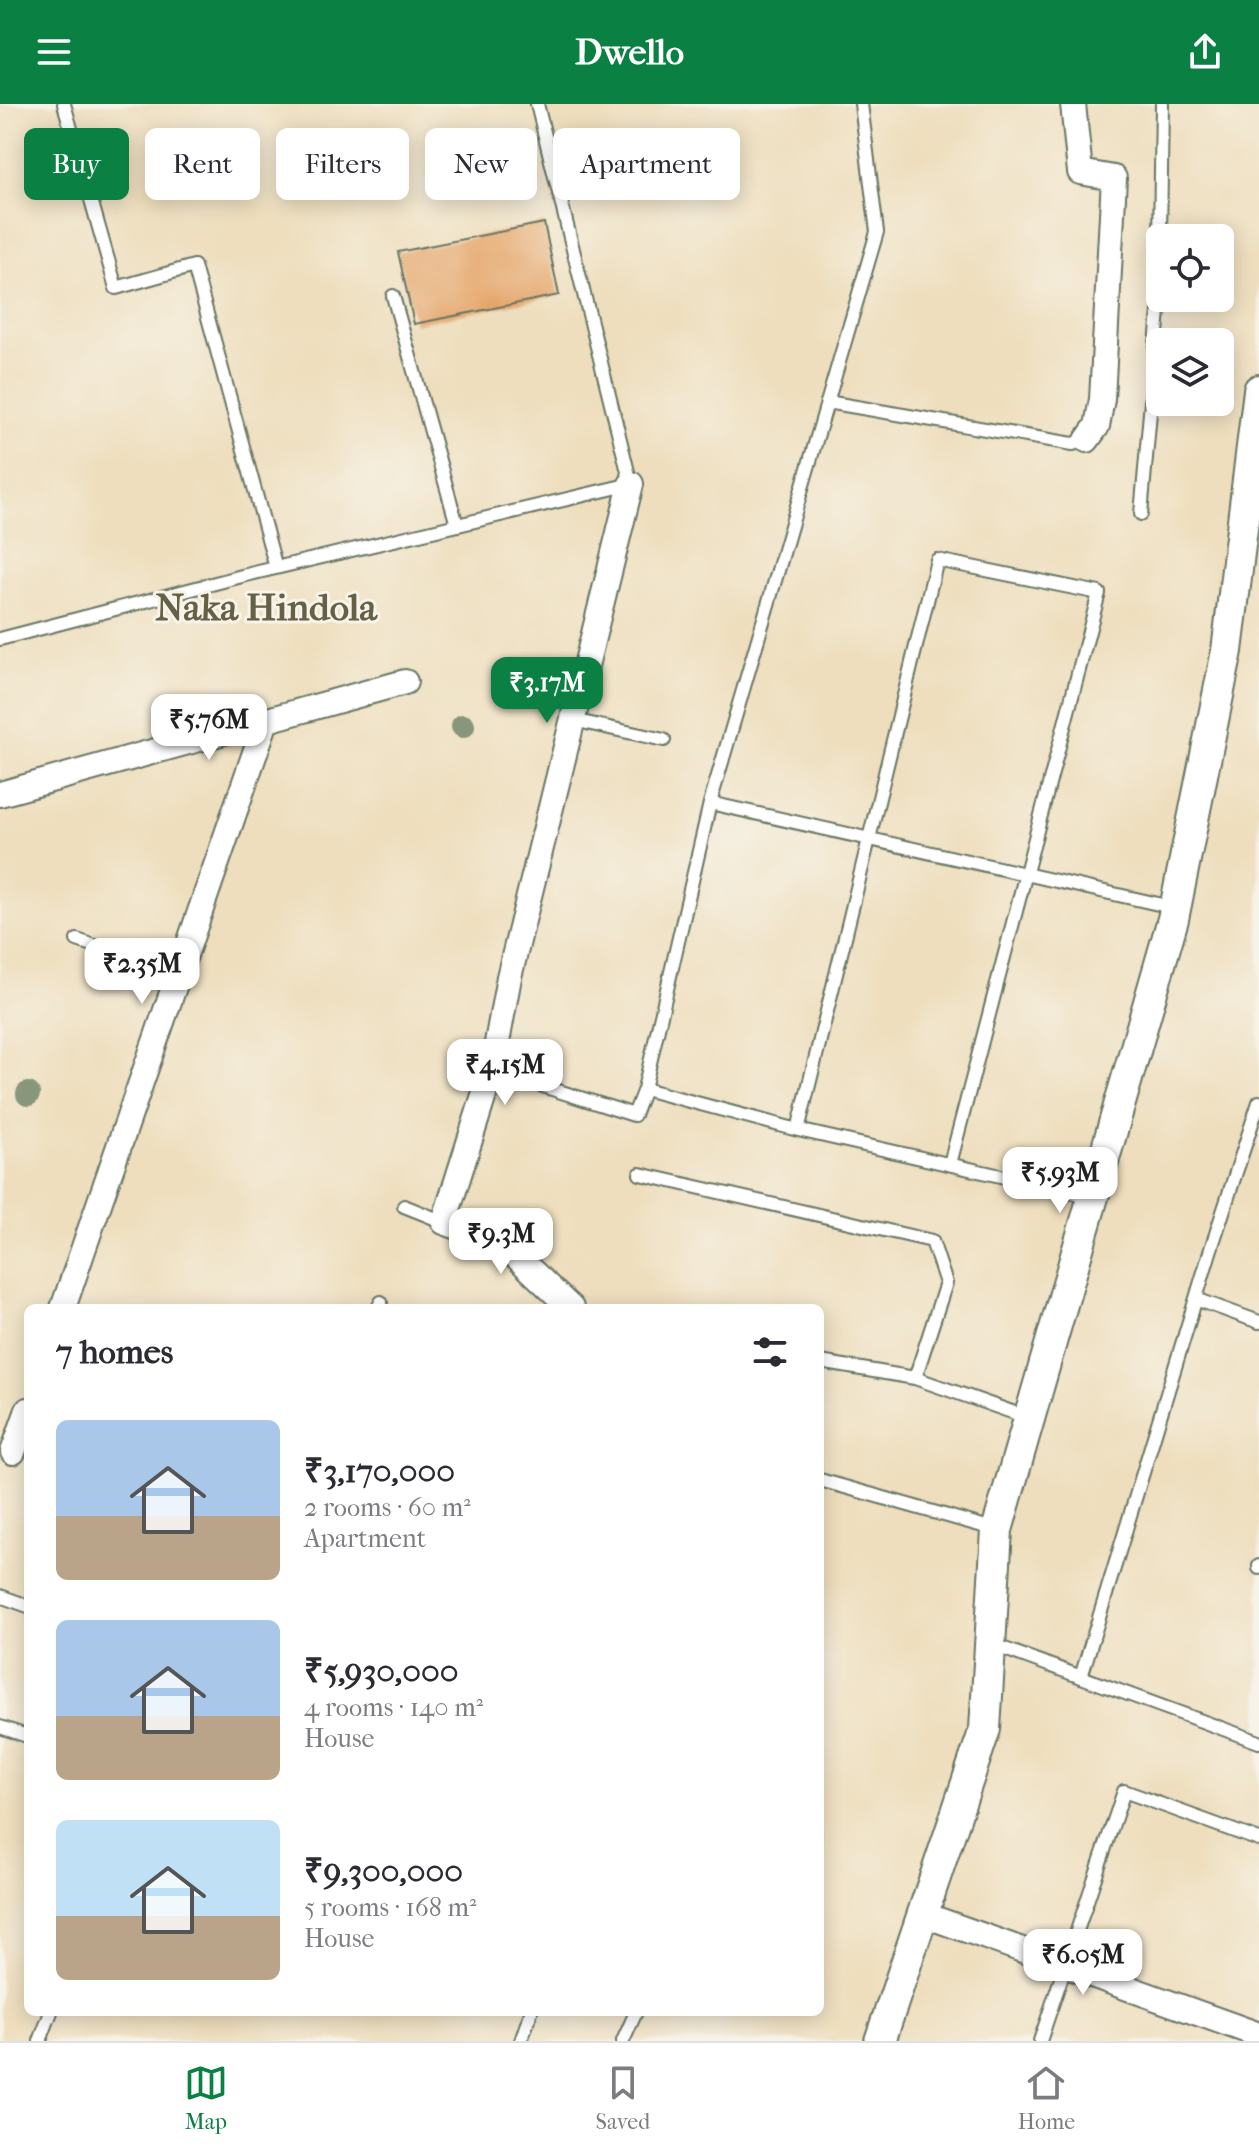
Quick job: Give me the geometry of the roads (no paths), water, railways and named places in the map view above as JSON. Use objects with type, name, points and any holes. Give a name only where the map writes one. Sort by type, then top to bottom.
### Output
[{"type":"street","points":[[1073,104],[1080,172],[1114,178],[1102,399],[1097,426],[1087,440]]},
{"type":"street","points":[[880,2041],[985,1729],[997,1530],[1176,908],[1227,651],[1259,390]]},
{"type":"street","points":[[567,1304],[502,1243],[444,1222],[492,1070],[509,977],[631,484]]},
{"type":"street","points":[[0,794],[405,682]]},
{"type":"street","points":[[64,1304],[266,721]]},
{"type":"street","points":[[7,1450],[24,1418]]},
{"type":"street","points":[[922,1914],[1257,2034]]},
{"type":"lane","points":[[64,104],[116,288],[194,266],[276,568]]},
{"type":"lane","points":[[0,639],[276,568],[631,484],[537,104]]},
{"type":"lane","points":[[492,1070],[634,1115],[644,1089],[710,803],[877,232],[861,104]]},
{"type":"lane","points":[[1160,224],[1162,104]]},
{"type":"lane","points":[[393,296],[457,525]]},
{"type":"lane","points":[[1141,514],[1159,312]]},
{"type":"lane","points":[[827,402],[1073,444],[1087,440]]},
{"type":"lane","points":[[798,1130],[937,560],[1099,593],[950,1164]]},
{"type":"lane","points":[[573,720],[664,740]]},
{"type":"lane","points":[[710,803],[1176,908]]},
{"type":"lane","points":[[77,940],[178,974]]},
{"type":"lane","points":[[644,1089],[798,1130],[1093,1197]]},
{"type":"lane","points":[[1081,1677],[1259,1102]]},
{"type":"lane","points":[[640,1174],[932,1241],[946,1283],[915,1378]]},
{"type":"lane","points":[[404,1206],[444,1222]]},
{"type":"lane","points":[[1196,1299],[1259,1322]]},
{"type":"lane","points":[[824,1363],[915,1378],[1030,1418]]},
{"type":"lane","points":[[824,1481],[997,1530]]},
{"type":"lane","points":[[0,1596],[24,1605]]},
{"type":"lane","points":[[990,1644],[1259,1742]]},
{"type":"lane","points":[[0,1727],[24,1735]]},
{"type":"lane","points":[[1040,2041],[1124,1791],[1259,1840]]},
{"type":"lane","points":[[40,2041],[49,2016]]},
{"type":"lane","points":[[521,2041],[530,2016]]},
{"type":"lane","points":[[623,2041],[634,2016]]},
{"type":"district","name":"Naka Hindola","points":[[266,607]]}]
